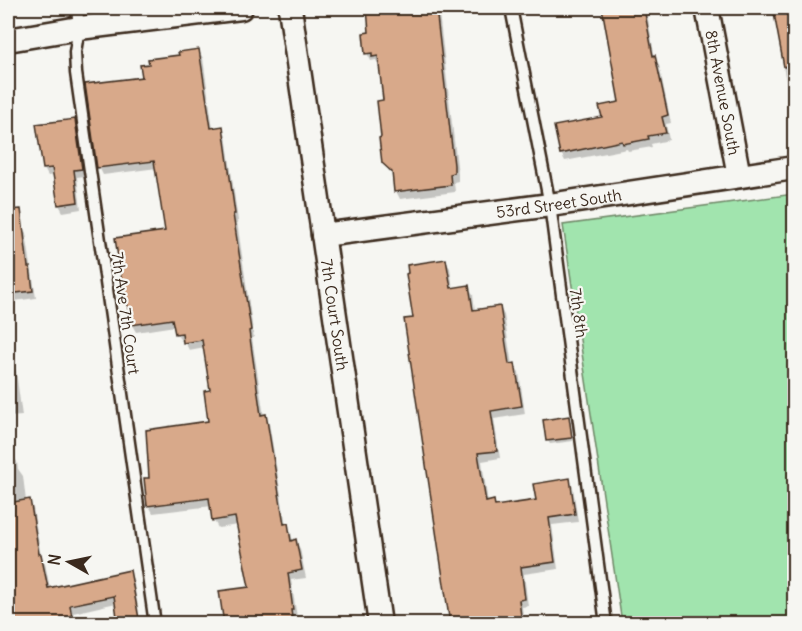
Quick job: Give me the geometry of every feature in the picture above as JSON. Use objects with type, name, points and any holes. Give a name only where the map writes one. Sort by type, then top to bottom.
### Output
[{"type":"street","points":[[8,40],[78,18],[241,8]]},
{"type":"street","name":"7th Court South","points":[[290,8],[380,624]]},
{"type":"street","name":"8th Avenue South","points":[[707,8],[739,176]]},
{"type":"street","name":"53rd Street South","points":[[323,236],[795,168]]},
{"type":"lane","name":"7th 8th","points":[[512,8],[550,205],[606,624]]},
{"type":"lane","name":"7th Ave 7th Court","points":[[78,18],[76,73],[155,624]]},
{"type":"green space","points":[[794,194],[794,623],[622,623],[563,225]]},
{"type":"building","points":[[436,8],[454,165],[454,173],[450,174],[451,185],[394,192],[392,172],[382,163],[377,101],[383,100],[378,56],[372,57],[372,53],[365,54],[363,33],[369,32],[367,9]]},
{"type":"building","points":[[602,8],[644,8],[668,115],[662,117],[666,133],[648,136],[649,139],[623,144],[622,141],[560,154],[554,126],[602,117],[599,106],[619,102]]},
{"type":"building","points":[[773,8],[795,8],[795,66],[784,67]]},
{"type":"building","points":[[199,49],[211,128],[223,126],[261,415],[266,414],[284,524],[288,523],[291,541],[296,539],[302,570],[288,573],[293,624],[224,624],[219,591],[249,587],[235,517],[212,521],[209,498],[147,506],[144,478],[149,478],[146,430],[208,421],[204,391],[210,390],[202,340],[183,343],[182,333],[175,334],[172,319],[131,325],[115,238],[165,231],[154,161],[97,168],[85,84],[142,77],[140,65],[149,64],[148,59],[179,55],[178,52]]},
{"type":"building","points":[[75,119],[82,169],[74,170],[78,202],[58,205],[52,168],[43,169],[36,124]]},
{"type":"building","points":[[21,209],[33,291],[8,294],[8,210]]},
{"type":"building","points":[[446,259],[451,288],[469,285],[473,310],[500,306],[509,364],[515,363],[522,406],[491,411],[497,451],[478,453],[486,502],[494,500],[495,506],[536,500],[533,484],[570,478],[575,514],[549,518],[555,562],[521,567],[525,599],[519,600],[522,624],[450,624],[404,319],[413,318],[406,274],[408,273],[407,265]]},
{"type":"building","points":[[569,416],[572,438],[546,441],[543,420]]},
{"type":"building","points":[[30,499],[39,554],[41,554],[48,588],[130,570],[140,624],[118,624],[114,596],[70,605],[73,624],[8,624],[8,503]]}]
